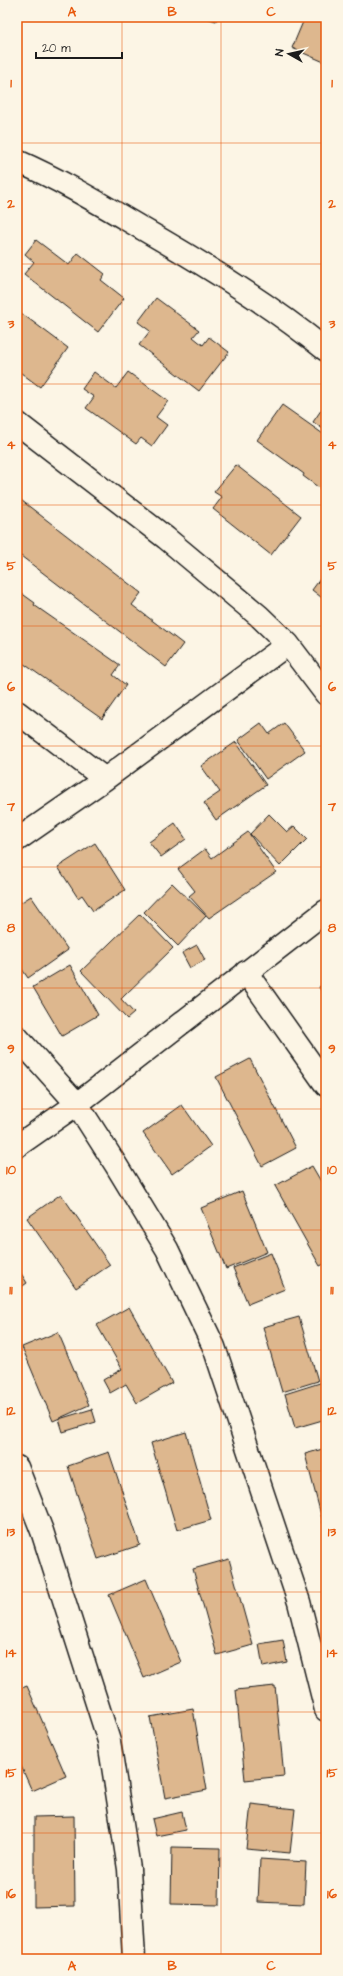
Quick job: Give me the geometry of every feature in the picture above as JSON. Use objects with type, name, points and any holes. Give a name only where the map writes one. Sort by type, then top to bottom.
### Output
[{"type":"street","points":[[17,161],[82,193],[214,270],[302,331],[326,350]]},
{"type":"street","points":[[17,423],[166,538],[259,616],[288,644],[326,694]]},
{"type":"street","points":[[17,840],[105,779],[288,644]]},
{"type":"street","points":[[17,712],[105,779]]},
{"type":"street","points":[[17,1146],[77,1104],[326,911]]},
{"type":"street","points":[[246,972],[326,1085]]},
{"type":"street","points":[[17,1037],[77,1104],[167,1249],[214,1347],[299,1602],[326,1710]]},
{"type":"street","points":[[17,1467],[42,1531],[109,1741],[129,1869],[134,1959]]},
{"type":"building","points":[[203,17],[217,17],[216,21]]},
{"type":"building","points":[[305,17],[326,17],[326,57],[324,62],[292,48]]},
{"type":"building","points":[[36,240],[69,265],[78,253],[105,274],[101,280],[124,298],[98,332],[24,274],[34,262],[25,254]]},
{"type":"building","points":[[156,298],[199,330],[193,337],[203,345],[209,337],[229,352],[199,391],[139,345],[150,331],[138,322]]},
{"type":"building","points":[[17,310],[68,348],[40,387],[17,370]]},
{"type":"building","points":[[94,372],[116,388],[128,372],[168,401],[156,417],[167,425],[152,446],[141,438],[136,444],[86,408],[94,397],[82,389]]},
{"type":"building","points":[[326,403],[326,431],[313,422]]},
{"type":"building","points":[[282,405],[326,436],[326,493],[303,476],[304,474],[257,440]]},
{"type":"building","points":[[236,465],[301,516],[271,555],[213,509],[222,497],[214,492]]},
{"type":"building","points":[[17,497],[141,593],[132,605],[183,644],[166,667],[17,553]]},
{"type":"building","points":[[326,571],[326,601],[312,590]]},
{"type":"building","points":[[17,590],[35,603],[34,605],[120,665],[113,675],[126,685],[102,719],[17,659]]},
{"type":"building","points":[[261,723],[269,734],[284,723],[305,751],[266,779],[238,740]]},
{"type":"building","points":[[236,742],[266,785],[216,820],[204,803],[220,792],[201,766]]},
{"type":"building","points":[[269,814],[287,832],[294,826],[307,839],[280,866],[250,834]]},
{"type":"building","points":[[175,823],[186,839],[161,857],[149,842]]},
{"type":"building","points":[[248,832],[276,872],[209,918],[189,896],[195,891],[178,869],[205,849],[212,858]]},
{"type":"building","points":[[95,843],[125,890],[93,911],[82,895],[78,898],[58,867]]},
{"type":"building","points":[[172,883],[206,916],[178,946],[144,912]]},
{"type":"building","points":[[31,896],[68,950],[28,978],[17,962],[17,905]]},
{"type":"building","points":[[140,914],[173,948],[121,999],[134,1013],[127,1019],[81,971]]},
{"type":"building","points":[[197,945],[205,960],[190,968],[182,953]]},
{"type":"building","points":[[70,965],[98,1015],[62,1036],[33,987]]},
{"type":"building","points":[[326,982],[326,999],[319,987]]},
{"type":"building","points":[[250,1059],[296,1148],[262,1166],[216,1077]]},
{"type":"building","points":[[182,1105],[211,1146],[172,1174],[143,1133]]},
{"type":"building","points":[[312,1166],[326,1190],[326,1263],[320,1266],[275,1186]]},
{"type":"building","points":[[242,1191],[267,1252],[226,1269],[201,1208]]},
{"type":"building","points":[[61,1194],[110,1265],[76,1288],[27,1218]]},
{"type":"building","points":[[271,1253],[285,1289],[248,1304],[233,1268]]},
{"type":"building","points":[[17,1267],[27,1283],[17,1290]]},
{"type":"building","points":[[129,1307],[172,1383],[137,1403],[126,1384],[110,1393],[103,1380],[122,1369],[97,1325]]},
{"type":"building","points":[[299,1317],[318,1381],[282,1392],[263,1327]]},
{"type":"building","points":[[58,1332],[89,1405],[53,1421],[22,1347]]},
{"type":"building","points":[[323,1382],[326,1392],[326,1419],[295,1428],[285,1394]]},
{"type":"building","points":[[92,1409],[96,1422],[63,1432],[59,1419]]},
{"type":"building","points":[[186,1432],[211,1520],[177,1530],[151,1443]]},
{"type":"building","points":[[326,1448],[326,1534],[305,1454]]},
{"type":"building","points":[[109,1452],[140,1545],[98,1559],[68,1466]]},
{"type":"building","points":[[229,1559],[253,1645],[217,1655],[193,1569]]},
{"type":"building","points":[[146,1579],[181,1662],[144,1678],[109,1595]]},
{"type":"building","points":[[283,1640],[287,1662],[263,1667],[259,1644]]},
{"type":"building","points":[[27,1686],[66,1776],[32,1791],[17,1757],[17,1690]]},
{"type":"building","points":[[275,1686],[284,1776],[245,1780],[236,1690]]},
{"type":"building","points":[[193,1709],[207,1790],[165,1798],[150,1717]]},
{"type":"building","points":[[251,1804],[295,1809],[290,1853],[246,1849]]},
{"type":"building","points":[[182,1812],[186,1830],[156,1836],[152,1819]]},
{"type":"building","points":[[74,1816],[75,1906],[34,1907],[34,1817]]},
{"type":"building","points":[[172,1847],[220,1848],[219,1905],[171,1904]]},
{"type":"building","points":[[260,1859],[306,1862],[304,1904],[258,1902]]}]
